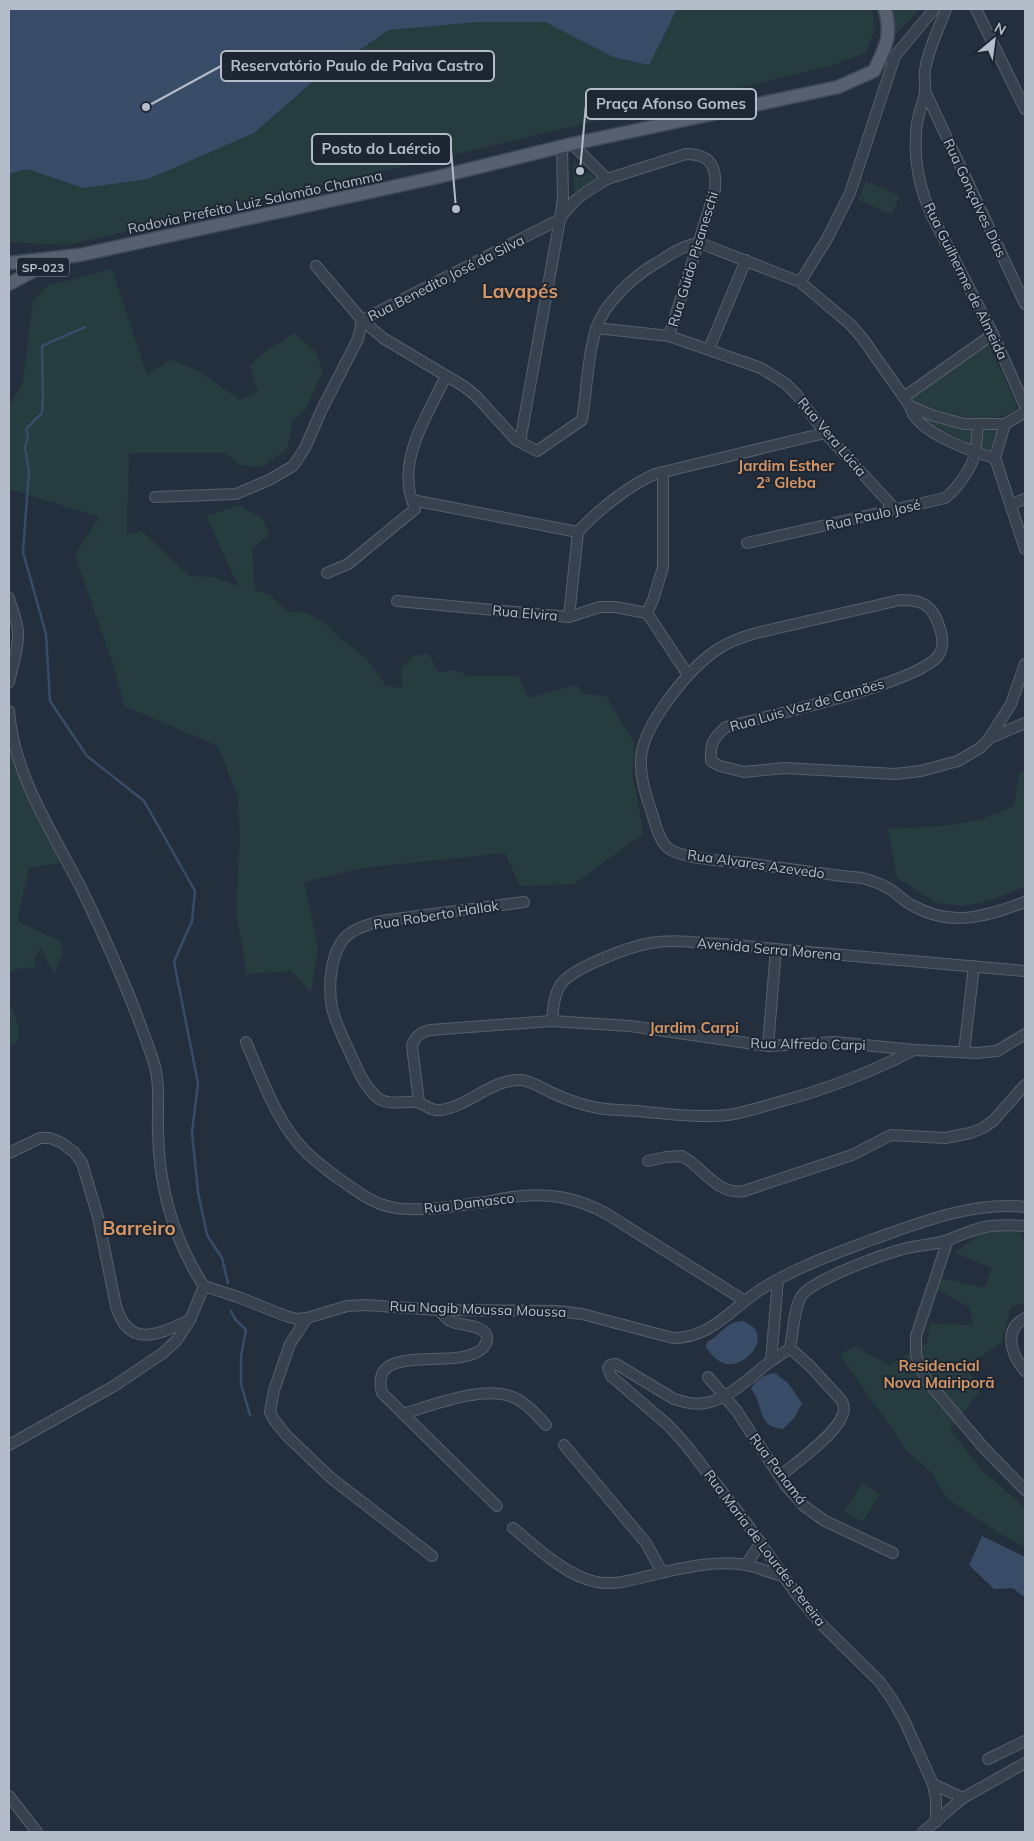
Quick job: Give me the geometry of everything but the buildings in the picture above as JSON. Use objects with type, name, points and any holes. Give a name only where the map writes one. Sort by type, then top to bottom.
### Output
[{"type":"main road","points":[[874,71],[888,38],[889,26],[885,9]]},
{"type":"main road","name":"Rodovia Prefeito Luiz Salomão Chamma","points":[[9,263],[80,255],[375,192],[567,145],[819,92],[838,87],[874,71]]},
{"type":"main road","name":"Rodovia Prefeito Luiz Salomão Chamma","points":[[9,284],[35,270],[80,255]]},
{"type":"street","points":[[874,71],[895,56],[934,9]]},
{"type":"street","name":"Rua Guilherme de Almeida","points":[[946,9],[930,50],[925,70],[925,91],[917,121],[917,165],[923,194],[949,250],[993,334],[1025,406]]},
{"type":"street","points":[[976,9],[1025,109]]},
{"type":"street","points":[[800,282],[827,239],[850,193],[895,56]]},
{"type":"street","name":"Rua Gonçalves Dias","points":[[925,91],[1025,304]]},
{"type":"street","points":[[567,145],[607,179]]},
{"type":"street","points":[[520,442],[560,220],[567,145]]},
{"type":"street","name":"Rua Guido Pisaneschi","points":[[607,179],[686,154],[698,154],[706,158],[713,167],[716,185],[700,243],[669,336]]},
{"type":"street","name":"Rua Benedito José da Silva","points":[[155,497],[236,494],[269,480],[292,466],[305,448],[322,409],[358,338],[362,320],[560,220],[570,204],[607,179]]},
{"type":"street","points":[[316,266],[362,320],[383,338],[476,396],[516,440],[538,451],[582,420],[596,328],[607,309],[641,272],[683,248],[700,243],[800,282],[851,325],[904,397],[917,420],[927,428],[976,453],[995,458]]},
{"type":"street","points":[[709,349],[746,260]]},
{"type":"street","name":"Rua Vera Lúcia","points":[[596,328],[669,336],[709,349],[773,374],[797,395],[825,433],[895,509]]},
{"type":"street","points":[[904,397],[993,334]]},
{"type":"street","points":[[327,574],[348,564],[415,509],[409,488],[409,463],[413,448],[446,376]]},
{"type":"street","points":[[910,406],[946,420],[964,424],[1005,424],[1025,412]]},
{"type":"street","points":[[976,453],[978,424]]},
{"type":"street","points":[[1005,424],[995,458],[1025,549]]},
{"type":"street","points":[[412,500],[578,532],[590,519],[637,483],[654,474],[825,433]]},
{"type":"street","name":"Rua Paulo José","points":[[747,543],[945,498],[959,484],[976,453]]},
{"type":"street","points":[[648,613],[654,600],[663,567],[663,472]]},
{"type":"street","points":[[1011,504],[1025,499]]},
{"type":"street","name":"Rua Elvira","points":[[397,601],[569,617],[578,532]]},
{"type":"street","points":[[9,598],[17,623],[18,633],[9,682]]},
{"type":"street","name":"Rua Luis Vaz de Camões","points":[[688,675],[714,652],[743,637],[900,600],[914,600],[928,606],[939,625],[943,640],[942,648],[932,661],[905,675],[872,688],[726,727],[717,734],[710,747],[711,761],[720,766],[744,772],[784,768],[895,774],[921,771],[958,761],[980,748],[990,738],[1025,723]]},
{"type":"street","points":[[569,617],[600,607],[616,607],[648,613],[688,675]]},
{"type":"street","points":[[990,738],[1011,704],[1025,664]]},
{"type":"street","name":"Rua Alvares Azevedo","points":[[688,675],[648,732],[643,744],[641,759],[647,799],[663,843],[669,849],[676,853],[705,858],[868,880],[885,886],[918,909],[929,914],[957,919],[990,914],[1025,902]]},
{"type":"street","points":[[9,711],[11,733],[21,770],[44,820],[67,861],[103,934],[154,1062],[158,1092],[159,1152],[167,1206],[192,1267],[204,1286],[190,1320],[176,1340],[163,1353],[114,1386],[9,1445]]},
{"type":"street","name":"Rua Roberto Hallak","points":[[419,1102],[386,1102],[374,1094],[367,1086],[344,1040],[332,1007],[331,992],[334,959],[338,947],[348,934],[362,926],[524,902]]},
{"type":"street","name":"Avenida Serra Morena","points":[[552,1020],[557,993],[570,975],[634,947],[651,943],[674,941],[1025,971]]},
{"type":"street","points":[[768,1046],[776,949]]},
{"type":"street","points":[[964,1052],[974,966]]},
{"type":"street","name":"Rua Alfredo Carpi","points":[[419,1102],[412,1046],[415,1038],[421,1032],[430,1030],[552,1020],[630,1026],[768,1046],[835,1042],[914,1050],[986,1053],[997,1051],[1025,1034]]},
{"type":"street","name":"Rua Damasco","points":[[246,1042],[280,1116],[305,1151],[335,1176],[375,1201],[391,1207],[410,1210],[480,1203],[532,1195],[575,1199],[607,1214],[745,1301]]},
{"type":"street","points":[[419,1102],[432,1110],[440,1111],[499,1085],[519,1080],[535,1084],[578,1103],[598,1108],[669,1114],[733,1114],[804,1095],[850,1080],[914,1050]]},
{"type":"street","points":[[648,1161],[682,1156],[722,1187],[737,1192],[846,1158],[891,1135],[945,1138],[970,1133],[983,1128],[993,1121],[1025,1085]]},
{"type":"street","points":[[9,1153],[40,1138],[50,1138],[68,1148],[82,1163],[98,1216],[119,1319],[124,1327],[132,1333],[156,1334],[190,1320]]},
{"type":"street","name":"Rua Nagib Moussa Moussa","points":[[204,1286],[286,1316],[297,1318],[307,1318],[331,1310],[365,1305],[439,1310],[557,1311],[591,1316],[673,1338],[686,1338],[704,1331],[761,1289],[834,1253],[947,1215],[1010,1205],[1025,1207]]},
{"type":"street","points":[[725,1396],[790,1348],[798,1303],[802,1295],[809,1288],[866,1262],[904,1248],[948,1240],[962,1233],[992,1226],[1025,1226]]},
{"type":"street","points":[[948,1240],[916,1336],[916,1355],[928,1382],[984,1448],[1025,1490]]},
{"type":"street","points":[[771,1361],[778,1280]]},
{"type":"street","points":[[439,1310],[450,1321],[484,1331],[488,1340],[485,1346],[476,1353],[466,1357],[397,1362],[384,1370],[380,1377],[382,1393],[497,1506]]},
{"type":"street","points":[[307,1318],[290,1344],[274,1390],[270,1412],[274,1420],[287,1436],[331,1478],[432,1556]]},
{"type":"street","points":[[1025,1318],[1016,1325],[1011,1340],[1012,1351],[1025,1371]]},
{"type":"street","points":[[780,1476],[828,1435],[840,1422],[844,1408],[842,1401],[810,1366],[790,1348]]},
{"type":"street","name":"Rua Maria de Lourdes Pereira","points":[[725,1396],[706,1403],[684,1402],[674,1399],[616,1364],[610,1365],[608,1368],[611,1376],[669,1426],[686,1445],[761,1542],[783,1576],[820,1623],[879,1681],[892,1699],[915,1742],[933,1784],[936,1800],[936,1822]]},
{"type":"street","name":"Rua Panamá","points":[[708,1378],[725,1396],[780,1476],[804,1506],[814,1515],[893,1553]]},
{"type":"street","points":[[403,1414],[458,1397],[498,1394],[518,1399],[546,1425]]},
{"type":"street","points":[[564,1445],[646,1543],[662,1572]]},
{"type":"street","points":[[513,1528],[556,1562],[594,1581],[608,1584],[626,1582],[662,1572],[714,1564],[746,1565],[783,1576]]},
{"type":"street","points":[[746,1565],[755,1554],[761,1542]]},
{"type":"street","points":[[988,1759],[1025,1741]]},
{"type":"street","points":[[923,1832],[963,1798],[1025,1763]]},
{"type":"street","points":[[1011,1770],[1025,1770]]},
{"type":"street","points":[[933,1784],[963,1798]]},
{"type":"street","points":[[9,1796],[33,1831]]},
{"type":"green space","points":[[677,9],[871,9],[874,26],[872,37],[865,53],[831,66],[68,245],[9,242],[9,174],[27,169],[83,188],[254,133],[315,81],[389,30],[479,22],[545,22],[613,57],[649,64]]},
{"type":"green space","points":[[891,9],[920,9],[892,38],[894,26]]},
{"type":"green space","points":[[573,162],[600,180],[574,192]]},
{"type":"green space","points":[[866,181],[900,196],[891,214],[858,200]]},
{"type":"green space","points":[[112,269],[147,375],[171,359],[202,373],[240,400],[258,392],[250,365],[263,353],[294,333],[315,351],[323,371],[305,411],[292,420],[288,448],[262,467],[240,465],[225,453],[129,453],[127,535],[141,530],[189,576],[214,577],[238,586],[206,516],[240,505],[263,519],[269,536],[252,548],[255,590],[269,594],[288,612],[307,613],[326,624],[342,640],[367,659],[386,686],[402,688],[401,668],[412,657],[428,653],[439,672],[455,670],[470,676],[518,676],[528,698],[577,685],[583,694],[606,696],[634,743],[632,776],[643,834],[574,884],[520,886],[505,853],[363,868],[304,882],[318,947],[311,993],[291,971],[247,974],[236,910],[240,835],[238,797],[218,746],[124,706],[117,676],[75,555],[99,517],[9,489],[9,407],[23,381],[33,301],[47,286]]},
{"type":"green space","points":[[987,343],[1017,405],[1012,412],[994,418],[970,418],[915,404],[913,398],[915,392]]},
{"type":"green space","points":[[919,412],[974,428],[971,437],[973,446],[921,418]]},
{"type":"green space","points":[[1003,425],[992,453],[982,449],[979,445],[983,427]]},
{"type":"green space","points":[[9,748],[27,791],[66,862],[29,868],[17,921],[60,941],[63,953],[54,975],[41,948],[34,958],[36,967],[17,969],[9,974]]},
{"type":"green space","points":[[1025,772],[1025,887],[988,901],[965,906],[937,903],[897,878],[888,829],[952,825],[998,813],[1014,806],[1019,773]]},
{"type":"green space","points":[[9,1000],[18,1025],[18,1041],[9,1047]]},
{"type":"green space","points":[[1000,1228],[1019,1231],[1025,1244],[1025,1303],[1011,1307],[1001,1343],[964,1368],[983,1387],[950,1430],[982,1470],[1025,1508],[1025,1547],[1007,1538],[948,1499],[931,1472],[907,1451],[840,1354],[856,1347],[889,1365],[927,1343],[930,1324],[973,1325],[969,1307],[938,1290],[942,1278],[984,1288],[992,1268],[955,1253],[983,1232]]},
{"type":"green space","points":[[862,1483],[880,1494],[863,1522],[845,1511]]},
{"type":"water","points":[[9,9],[677,9],[649,65],[613,57],[545,22],[479,22],[389,30],[314,81],[254,133],[148,179],[83,188],[27,169],[9,174]]},
{"type":"water","points":[[743,1321],[753,1327],[757,1333],[758,1340],[756,1346],[747,1358],[740,1362],[727,1364],[721,1362],[706,1347],[707,1342],[727,1326]]},
{"type":"water","points":[[775,1373],[787,1382],[802,1403],[795,1417],[783,1429],[774,1427],[765,1420],[751,1389],[761,1378]]},
{"type":"water","points":[[982,1536],[1025,1557],[1025,1598],[1013,1588],[994,1589],[969,1565]]},
{"type":"waterway","points":[[85,327],[42,346],[42,413],[26,429],[28,437],[25,447],[29,471],[23,552],[46,634],[50,701],[87,756],[144,801],[195,891],[192,921],[174,962],[198,1083],[192,1132],[198,1192],[207,1235],[222,1258],[228,1283]]},
{"type":"waterway","points":[[231,1311],[235,1319],[246,1330],[241,1356],[241,1384],[250,1415]]},
{"type":"place","name":"Reservatório Paulo de Paiva Castro","points":[[146,107]]},
{"type":"place","name":"Praça Afonso Gomes","points":[[580,171]]},
{"type":"place","name":"Posto do Laércio","points":[[456,209]]},
{"type":"district","name":"Lavapés","points":[[520,291]]},
{"type":"district","name":"Jardim Esther 2ª Gleba","points":[[786,474]]},
{"type":"district","name":"Jardim Carpi","points":[[694,1027]]},
{"type":"district","name":"Barreiro","points":[[139,1228]]},
{"type":"district","name":"Residencial Nova Mairiporã","points":[[939,1374]]}]
